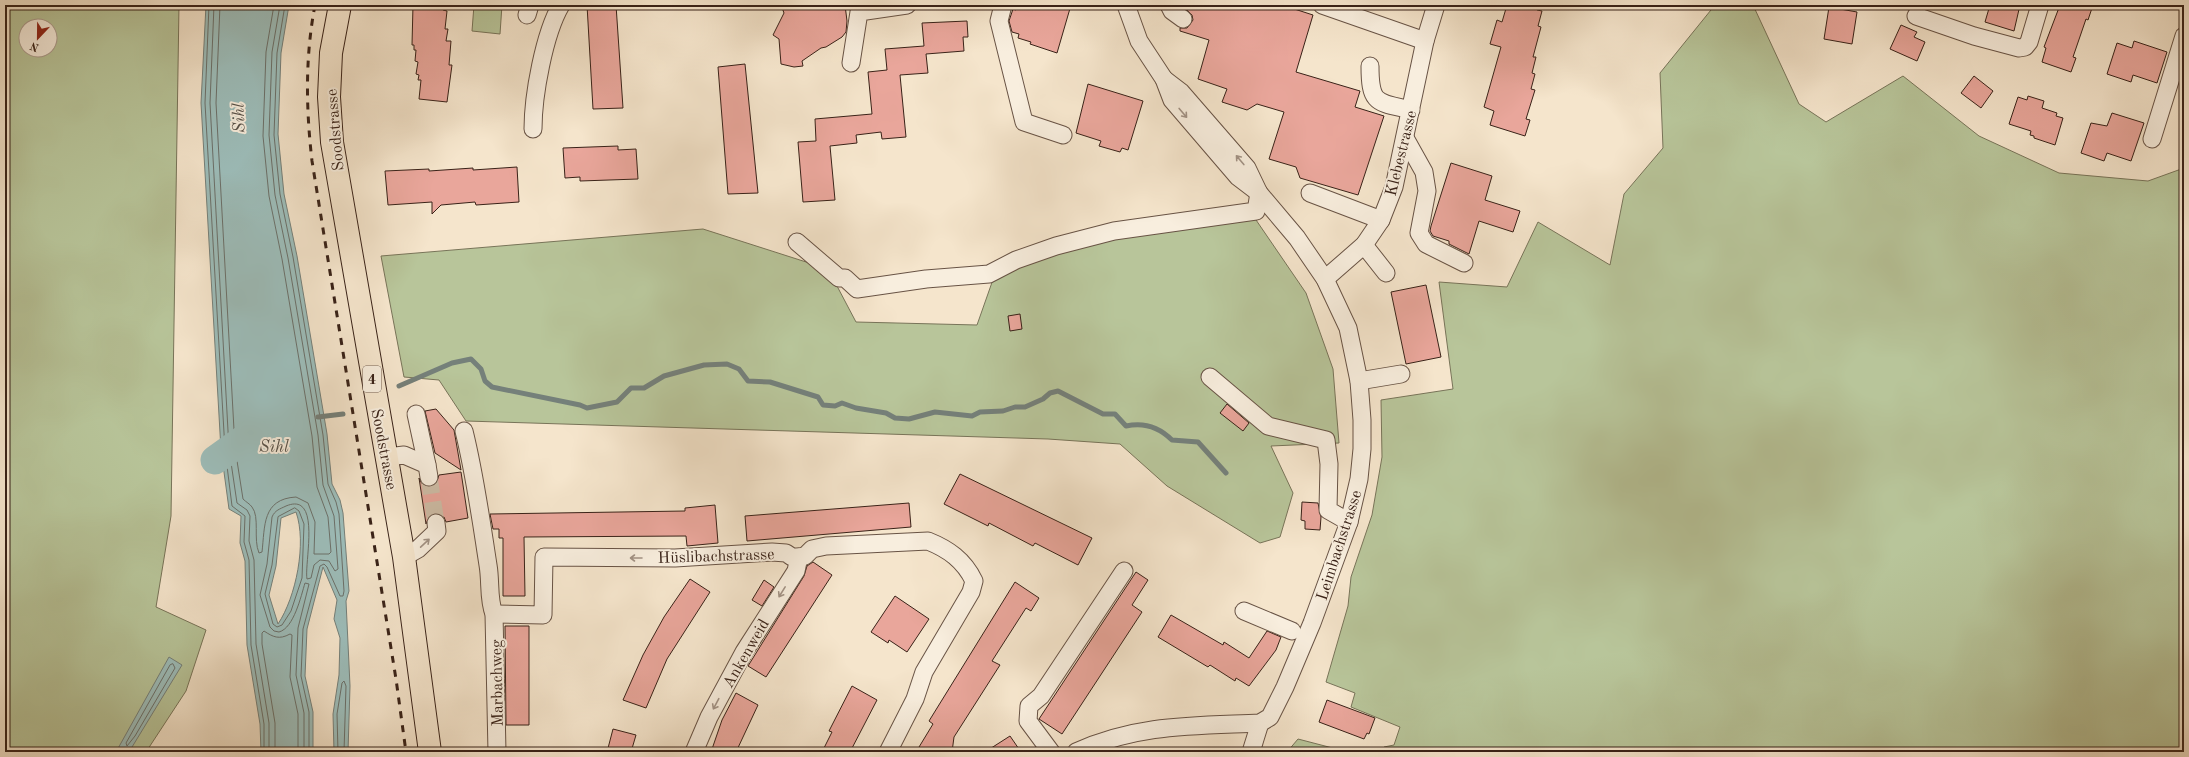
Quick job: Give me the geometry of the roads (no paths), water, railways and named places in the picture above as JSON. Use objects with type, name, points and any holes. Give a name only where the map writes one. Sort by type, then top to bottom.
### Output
[{"type":"main road","name":"Soodstrasse","points":[[340,5],[331,53],[329,98],[332,142],[378,410],[388,457],[404,557],[430,752]]},
{"type":"street","points":[[533,129],[533,112],[542,63],[549,37],[561,5]]},
{"type":"street","points":[[851,63],[859,12],[907,5]]},
{"type":"street","points":[[1003,5],[999,20],[1024,122],[1063,135]]},
{"type":"street","name":"Leimbachstrasse","points":[[1126,5],[1139,41],[1164,79],[1172,100],[1238,178],[1259,193],[1297,238],[1325,279],[1348,328],[1359,381],[1362,449],[1359,479],[1349,522],[1312,623],[1285,687],[1270,717],[1260,723]]},
{"type":"street","points":[[1169,5],[1172,11],[1183,19]]},
{"type":"street","points":[[1322,5],[1425,41]]},
{"type":"street","name":"Klebestrasse","points":[[1325,279],[1364,245],[1381,220],[1394,187],[1425,41],[1436,5]]},
{"type":"street","points":[[1916,16],[1981,38],[2019,48],[2025,47],[2029,42],[2040,5]]},
{"type":"street","points":[[2152,139],[2184,36]]},
{"type":"street","points":[[1370,66],[1370,84],[1377,99],[1386,105],[1410,110]]},
{"type":"street","points":[[1405,138],[1424,172],[1427,191],[1419,233],[1426,244],[1464,262]]},
{"type":"street","points":[[797,242],[839,278],[845,278],[857,289],[926,279],[989,274],[1016,260],[1056,246],[1114,231],[1256,211],[1259,193]]},
{"type":"street","points":[[1310,193],[1381,220]]},
{"type":"street","points":[[1364,245],[1386,273]]},
{"type":"street","points":[[1359,381],[1400,374]]},
{"type":"street","points":[[1210,377],[1268,426],[1326,440],[1329,464],[1328,510],[1349,522]]},
{"type":"street","points":[[388,457],[404,455],[428,471],[416,414]]},
{"type":"street","name":"Marbachweg","points":[[464,431],[477,494],[488,567],[490,606],[494,614],[497,752]]},
{"type":"street","points":[[404,557],[418,549],[437,531],[436,523]]},
{"type":"street","points":[[799,557],[805,556],[812,549],[826,546],[928,541],[940,546],[961,560],[974,581],[971,592],[924,672],[915,699],[888,752]]},
{"type":"street","name":"Hüslibachstrasse","points":[[494,614],[543,615],[544,557],[675,558],[772,552],[786,553],[792,557],[799,557]]},
{"type":"street","name":"Ankenweid","points":[[694,752],[709,717],[744,652],[796,571],[799,557]]},
{"type":"street","points":[[1051,752],[1028,721],[1029,706],[1041,696],[1124,571]]},
{"type":"street","points":[[1244,611],[1292,631]]},
{"type":"street","points":[[1076,752],[1122,735],[1156,728],[1260,723],[1251,752]]},
{"type":"water","name":"Sihl","points":[[206,5],[289,5],[281,53],[278,134],[284,194],[297,256],[327,434],[332,484],[340,500],[343,513],[349,591],[346,601],[350,686],[348,752],[334,752],[333,714],[339,675],[340,638],[334,619],[337,600],[323,567],[307,629],[305,676],[313,712],[313,752],[261,752],[260,724],[247,645],[245,561],[240,543],[241,516],[229,509],[221,450],[201,103]],"holes":[[[296,512],[299,525],[300,554],[295,585],[278,624],[269,595],[276,566],[281,518]]]},
{"type":"water","points":[[169,657],[182,665],[129,752],[116,752]]},
{"type":"waterway","points":[[399,386],[452,363],[471,359],[481,369],[485,381],[492,387],[580,405],[587,408],[617,402],[631,388],[644,388],[664,376],[704,365],[727,364],[739,369],[748,381],[770,382],[818,397],[823,405],[835,406],[842,403],[856,408],[886,413],[895,418],[909,419],[935,412],[972,416],[980,412],[1003,411],[1015,407],[1025,407],[1043,399],[1050,393],[1058,391],[1103,414],[1115,414],[1126,426],[1145,425],[1162,432],[1172,440],[1198,442],[1226,473]]},
{"type":"waterway","points":[[318,417],[343,414]]},
{"type":"waterway","points":[[215,460],[254,432]]},
{"type":"tunnel","points":[[429,477],[436,523]]},
{"type":"railway","points":[[315,5],[309,44],[308,64],[308,102],[312,161],[396,679],[406,752]]}]
